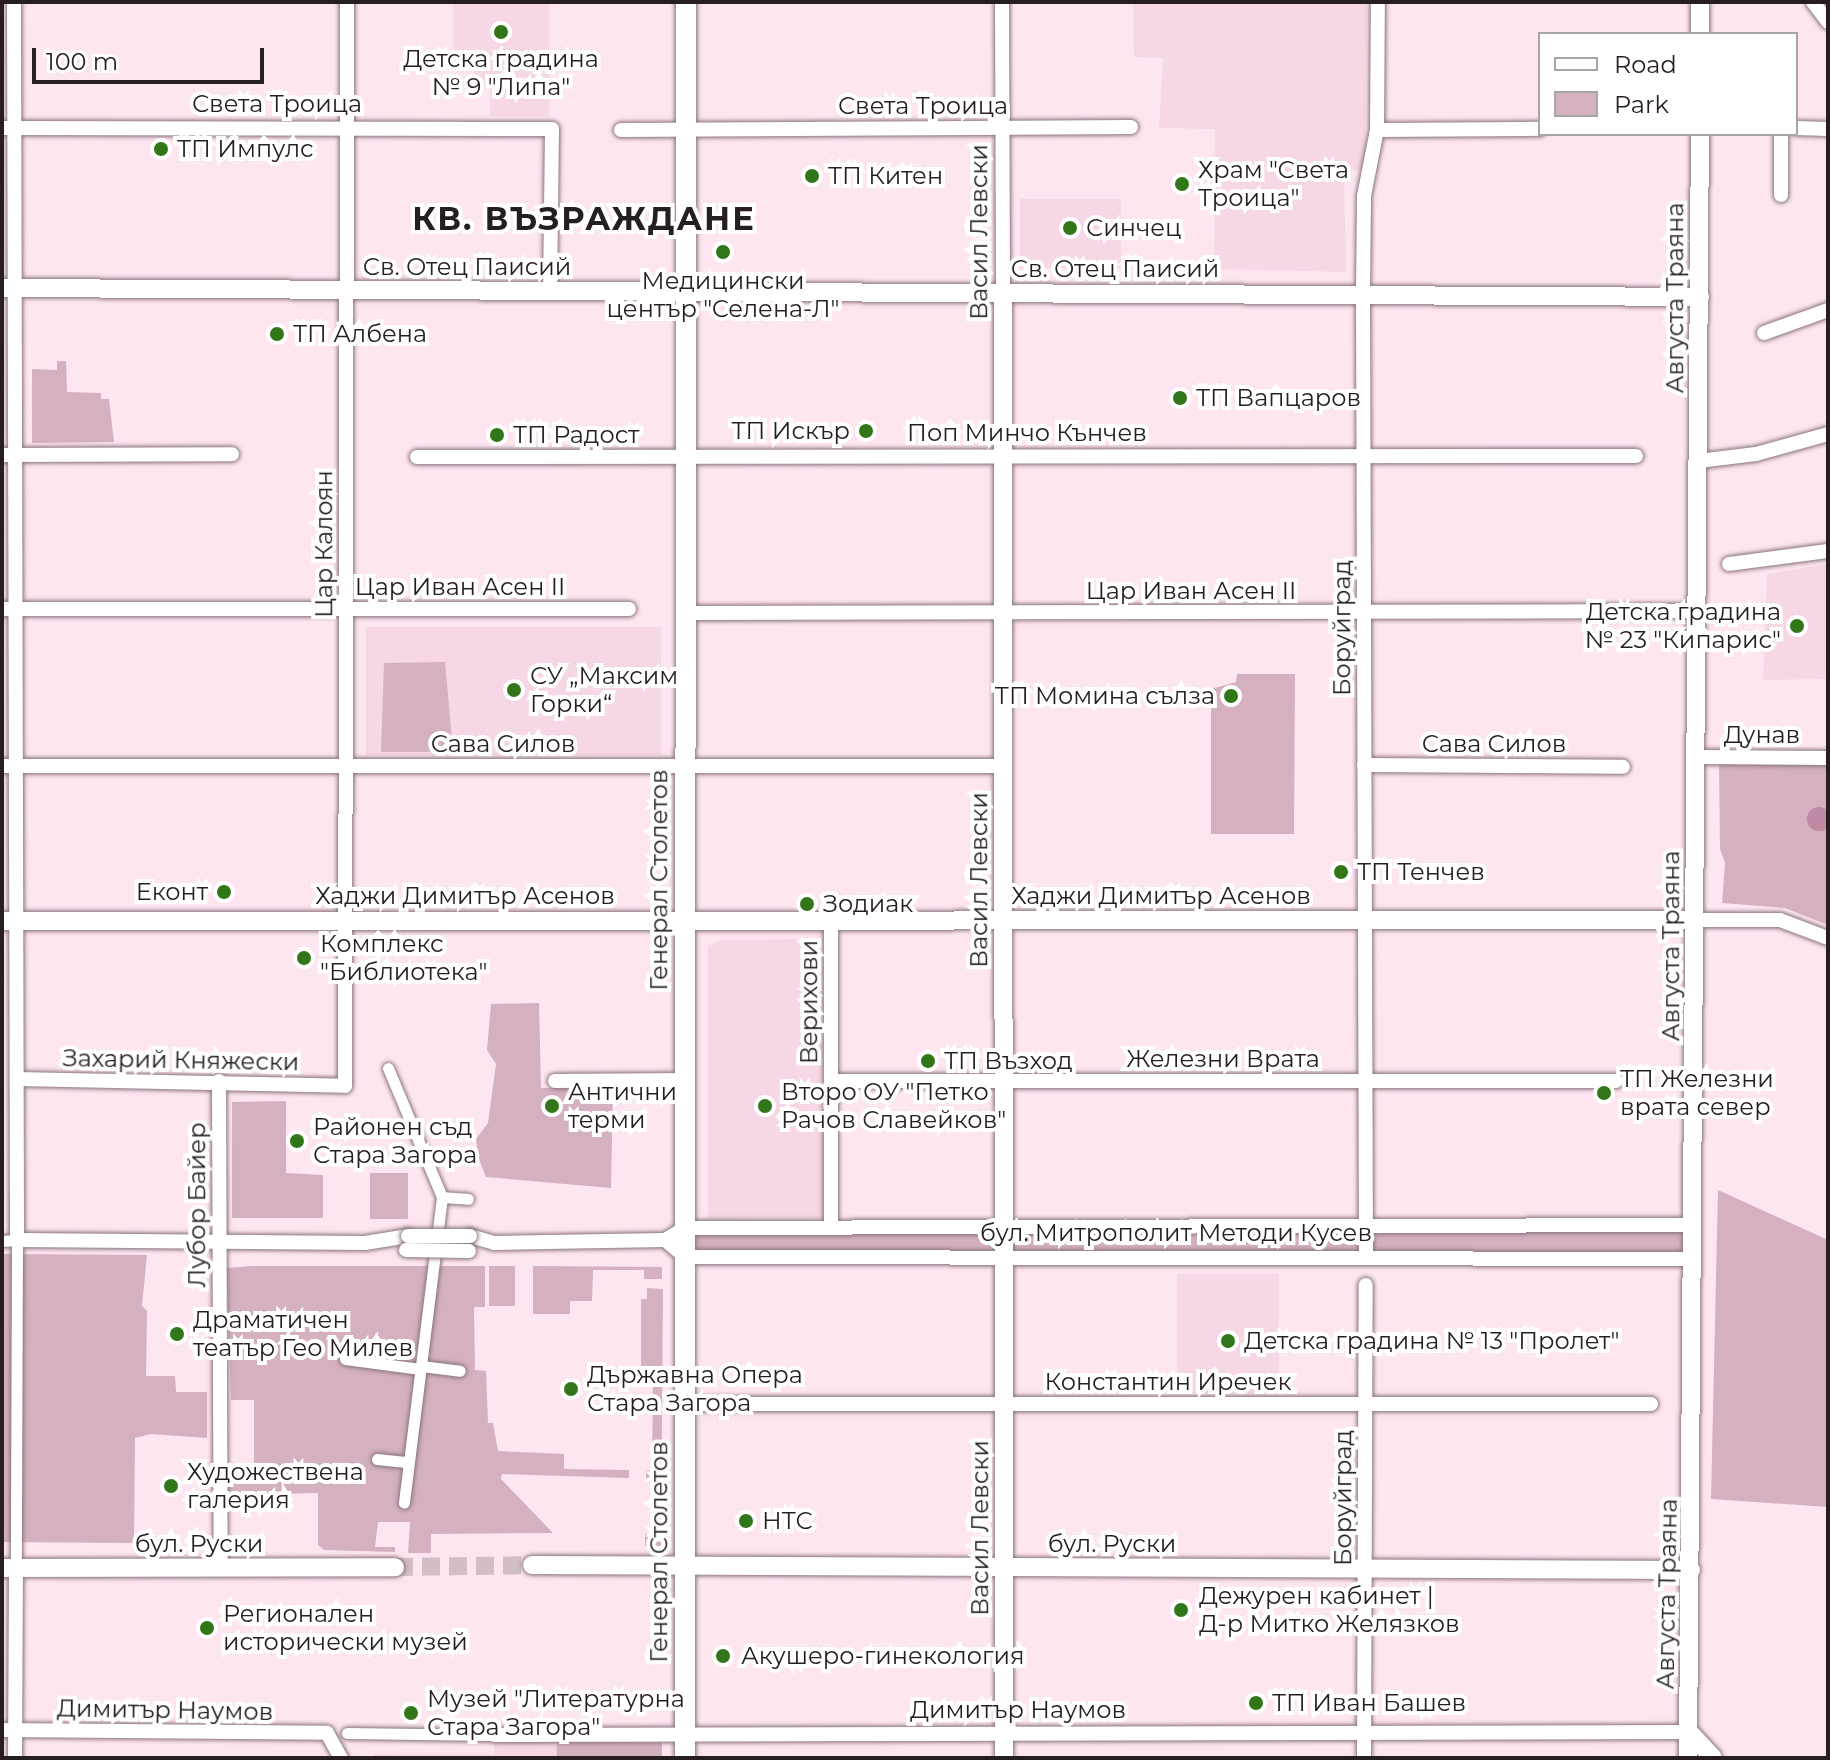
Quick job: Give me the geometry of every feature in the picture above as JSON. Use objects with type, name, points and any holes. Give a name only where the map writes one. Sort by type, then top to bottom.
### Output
[{"type":"main road","name":"Генерал Столетов","points":[[685,1758],[686,2]]},
{"type":"street","points":[[14,2],[8,128],[8,288],[9,921],[17,1079],[10,1240],[9,1730],[15,1758]]},
{"type":"street","name":"Цар Калоян","points":[[345,1086],[347,2]]},
{"type":"street","name":"Васил Левски","points":[[1002,2],[1004,1758]]},
{"type":"street","name":"Боруйград","points":[[1366,1256],[1363,292],[1364,196],[1377,130],[1378,2]]},
{"type":"street","points":[[1700,2],[1700,32]]},
{"type":"street","points":[[1813,2],[1828,22]]},
{"type":"street","name":"Света Троица","points":[[621,130],[1131,127]]},
{"type":"street","name":"Света Троица","points":[[8,128],[552,129],[550,292]]},
{"type":"street","points":[[1798,128],[1828,129]]},
{"type":"street","points":[[1377,130],[1538,129]]},
{"type":"street","name":"Августа Траяна","points":[[1688,1758],[1700,136]]},
{"type":"street","points":[[1781,136],[1781,195]]},
{"type":"street","name":"Св. Отец Паисий","points":[[8,288],[1003,294],[1363,292],[1700,297]]},
{"type":"street","points":[[1764,333],[1828,310]]},
{"type":"street","points":[[1699,461],[1756,454],[1828,434]]},
{"type":"street","points":[[9,454],[232,454]]},
{"type":"street","name":"Поп Минчо Кънчев","points":[[417,457],[1003,454],[1636,456]]},
{"type":"street","points":[[1729,564],[1828,551]]},
{"type":"street","name":"Цар Иван Асен II","points":[[9,609],[629,609]]},
{"type":"street","name":"Цар Иван Асен II","points":[[685,613],[1697,611]]},
{"type":"street","name":"Дунав","points":[[1697,757],[1828,758]]},
{"type":"street","name":"Сава Силов","points":[[1364,765],[1623,767]]},
{"type":"street","name":"Сава Силов","points":[[9,766],[1003,766]]},
{"type":"street","name":"Верихови","points":[[831,920],[831,1227]]},
{"type":"street","points":[[1696,920],[1780,920],[1828,938]]},
{"type":"street","name":"Хаджи Димитър Асенов","points":[[9,921],[1696,920]]},
{"type":"street","points":[[388,1068],[442,1197],[404,1503]]},
{"type":"street","name":"Захарий Княжески","points":[[17,1079],[345,1086]]},
{"type":"street","points":[[555,1081],[685,1080]]},
{"type":"street","name":"Лубор Байер","points":[[219,1081],[221,1569]]},
{"type":"street","name":"Железни Врата","points":[[831,1081],[1616,1081]]},
{"type":"street","points":[[442,1197],[468,1199]]},
{"type":"street","name":"бул. Митрополит Методи Кусев","points":[[685,1228],[1693,1225]]},
{"type":"street","points":[[10,1240],[469,1244],[665,1240],[685,1228]]},
{"type":"street","points":[[665,1240],[685,1257]]},
{"type":"street","name":"бул. Митрополит Методи Кусев","points":[[685,1257],[1004,1255],[1693,1259]]},
{"type":"street","name":"Боруйград","points":[[1364,1758],[1366,1285]]},
{"type":"street","points":[[345,1359],[460,1371]]},
{"type":"street","name":"Константин Иречек","points":[[685,1404],[1651,1404]]},
{"type":"street","points":[[377,1459],[408,1462]]},
{"type":"street","name":"бул. Руски","points":[[532,1565],[1691,1570]]},
{"type":"street","name":"бул. Руски","points":[[9,1568],[395,1567]]},
{"type":"street","name":"Димитър Наумов","points":[[9,1730],[327,1733],[341,1758]]},
{"type":"street","points":[[1689,1732],[1713,1758]]},
{"type":"street","name":"Димитър Наумов","points":[[347,1733],[1689,1732]]},
{"type":"shaded area","name":"Детска градина № 9 \"Липа\"","points":[[453,2],[549,2],[549,116],[490,116],[490,89],[474,88],[474,63],[453,63]]},
{"type":"shaded area","points":[[1133,2],[1367,2],[1365,170],[1344,171],[1346,272],[1214,269],[1215,129],[1159,128],[1163,58],[1134,57]]},
{"type":"shaded area","name":"Синчец","points":[[1020,199],[1121,199],[1121,268],[1020,268]]},
{"type":"shaded area","name":"Детска градина № 23 \"Кипарис\"","points":[[1828,564],[1828,679],[1763,680],[1767,574]]},
{"type":"shaded area","name":"СУ „Максим Горки“","points":[[366,627],[661,627],[661,755],[366,755]]},
{"type":"shaded area","points":[[1819,807],[1827,811],[1831,819],[1827,827],[1819,831],[1811,827],[1807,819],[1811,811]]},
{"type":"shaded area","name":"Второ ОУ \"Петко Рачов Славейков\"","points":[[821,939],[824,1218],[708,1219],[708,946],[721,940]]},
{"type":"shaded area","name":"Детска градина № 13 \"Пролет\"","points":[[1177,1274],[1279,1274],[1279,1393],[1177,1393]]},
{"type":"shaded area","points":[[494,1741],[662,1743],[662,1758],[374,1758],[374,1754],[494,1754]]},
{"type":"green space","points":[[57,361],[66,361],[67,392],[101,393],[101,399],[109,399],[114,442],[32,443],[32,369],[57,370]]},
{"type":"green space","points":[[445,662],[453,752],[381,752],[384,663]]},
{"type":"green space","points":[[1237,674],[1295,674],[1294,834],[1211,834],[1211,689],[1236,682]]},
{"type":"green space","points":[[1719,761],[1828,762],[1828,925],[1785,908],[1722,903],[1725,863],[1720,849]]},
{"type":"green space","name":"Антични терми","points":[[539,1003],[541,1088],[613,1089],[611,1188],[486,1177],[476,1139],[488,1123],[496,1064],[487,1050],[491,1004]]},
{"type":"green space","points":[[286,1101],[286,1173],[323,1175],[323,1218],[232,1218],[232,1102]]},
{"type":"green space","points":[[370,1173],[408,1173],[408,1219],[370,1219]]},
{"type":"green space","points":[[1718,1190],[1828,1240],[1828,1507],[1711,1499]]},
{"type":"green space","points":[[1693,1225],[1693,1259],[685,1257],[685,1228]]},
{"type":"green space","points":[[2,1254],[147,1255],[142,1306],[147,1311],[146,1376],[175,1376],[176,1392],[207,1392],[207,1438],[151,1434],[135,1438],[134,1543],[2,1542]]},
{"type":"green space","points":[[485,1266],[485,1307],[474,1307],[475,1370],[486,1371],[488,1423],[493,1423],[498,1451],[564,1454],[564,1469],[629,1470],[629,1478],[502,1474],[501,1479],[553,1533],[431,1534],[431,1553],[408,1553],[410,1522],[378,1522],[375,1547],[395,1547],[395,1552],[324,1550],[318,1545],[318,1493],[225,1495],[225,1487],[254,1463],[254,1400],[231,1400],[227,1278],[227,1268]]},
{"type":"green space","points":[[489,1266],[515,1266],[515,1306],[489,1306]]},
{"type":"green space","points":[[533,1266],[662,1267],[662,1279],[644,1279],[644,1270],[593,1270],[592,1301],[570,1301],[570,1314],[533,1314]]},
{"type":"green space","points":[[647,1288],[663,1289],[661,1546],[645,1546],[645,1534],[659,1534],[659,1479],[646,1478],[646,1471],[652,1470],[653,1373],[641,1372],[641,1299],[647,1299]]},
{"type":"green space","points":[[557,1741],[662,1743],[662,1758],[557,1758]]},
{"type":"tunnel","points":[[395,1567],[532,1565]]},
{"type":"place","name":"Детска градина № 9 \"Липа\"","points":[[501,32]]},
{"type":"place","name":"ТП Импулс","points":[[161,149]]},
{"type":"place","name":"ТП Китен","points":[[812,176]]},
{"type":"place","name":"Храм \"Света Троица\"","points":[[1182,184]]},
{"type":"place","name":"Синчец","points":[[1070,228]]},
{"type":"place","name":"Медицински център \"Селена-Л\"","points":[[723,252]]},
{"type":"place","name":"ТП Албена","points":[[277,334]]},
{"type":"place","name":"ТП Вапцаров","points":[[1180,398]]},
{"type":"place","name":"ТП Искър","points":[[866,431]]},
{"type":"place","name":"ТП Радост","points":[[497,435]]},
{"type":"place","name":"Детска градина № 23 \"Кипарис\"","points":[[1797,626]]},
{"type":"place","name":"СУ „Максим Горки“","points":[[514,690]]},
{"type":"place","name":"ТП Момина сълза","points":[[1231,696]]},
{"type":"place","name":"ТП Тенчев","points":[[1341,872]]},
{"type":"place","name":"Еконт","points":[[224,892]]},
{"type":"place","name":"Зодиак","points":[[807,904]]},
{"type":"place","name":"Комплекс \"Библиотека\"","points":[[304,958]]},
{"type":"place","name":"ТП Възход","points":[[928,1061]]},
{"type":"place","name":"ТП Железни врата север","points":[[1604,1093]]},
{"type":"place","name":"Антични терми","points":[[552,1106]]},
{"type":"place","name":"Второ ОУ \"Петко Рачов Славейков\"","points":[[765,1106]]},
{"type":"place","name":"Районен съд Стара Загора","points":[[297,1141]]},
{"type":"place","name":"Драматичен театър Гео Милев","points":[[177,1334]]},
{"type":"place","name":"Детска градина № 13 \"Пролет\"","points":[[1228,1341]]},
{"type":"place","name":"Държавна Опера Стара Загора","points":[[571,1389]]},
{"type":"place","name":"Художествена галерия","points":[[171,1486]]},
{"type":"place","name":"НТС","points":[[746,1521]]},
{"type":"place","name":"Дежурен кабинет | Д-р Митко Желязков","points":[[1181,1610]]},
{"type":"place","name":"Регионален исторически музей","points":[[207,1628]]},
{"type":"place","name":"Акушеро-гинекология","points":[[723,1656]]},
{"type":"place","name":"ТП Иван Башев","points":[[1256,1703]]},
{"type":"place","name":"Музей \"Литературна Стара Загора\"","points":[[411,1713]]},
{"type":"district","name":"КВ. ВЪЗРАЖДАНЕ","points":[[584,219]]}]
